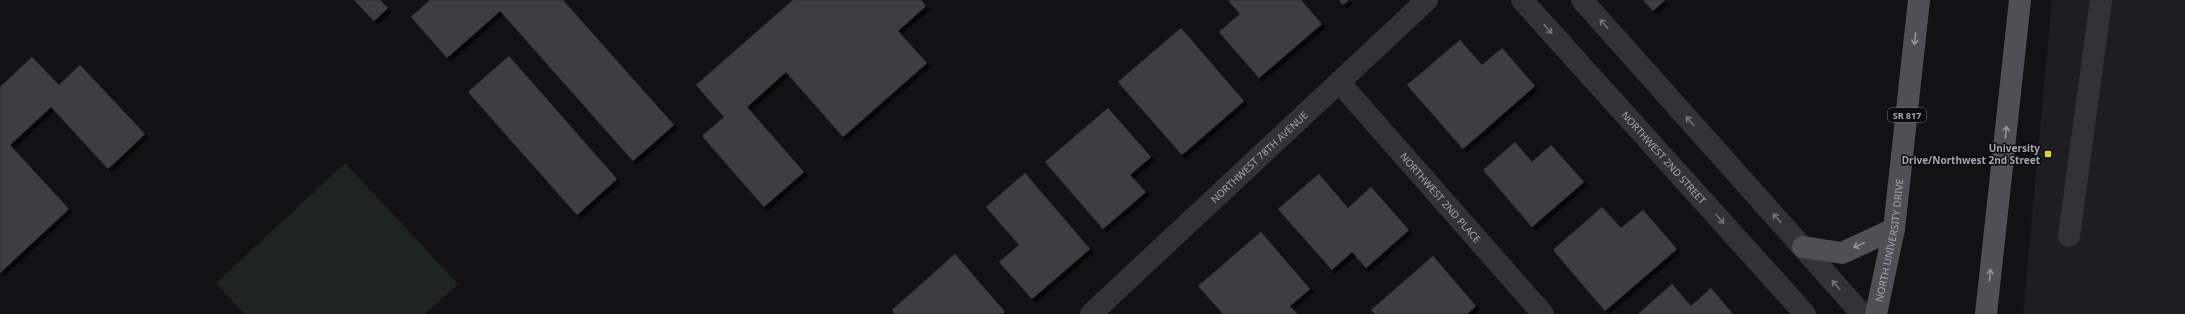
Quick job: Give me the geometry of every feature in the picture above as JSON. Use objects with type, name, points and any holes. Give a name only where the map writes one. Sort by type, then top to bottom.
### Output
[{"type":"main road","name":"NORTH UNIVERSITY DRIVE","points":[[1876,314],[1894,229],[1919,0]]},
{"type":"main road","points":[[1986,314],[2020,0]]},
{"type":"main road","points":[[1803,247],[1842,253],[1894,229]]},
{"type":"street","name":"NORTHWEST 78TH AVENUE","points":[[1091,314],[1427,0]]},
{"type":"street","name":"NORTHWEST 2ND STREET","points":[[1522,0],[1805,314]]},
{"type":"street","points":[[1582,0],[1862,314]]},
{"type":"street","points":[[2069,236],[2101,0]]},
{"type":"street","name":"NORTHWEST 2ND PLACE","points":[[1339,82],[1542,314]]},
{"type":"shaded area","points":[[2052,0],[2185,0],[2185,314],[2023,314]]},
{"type":"shaded area","points":[[345,163],[458,284],[425,314],[244,314],[216,283]]},
{"type":"building","points":[[354,0],[380,0],[388,8],[374,21]]},
{"type":"building","points":[[430,0],[563,0],[674,125],[633,161],[500,11],[447,58],[411,17]]},
{"type":"building","points":[[793,0],[921,0],[926,6],[898,31],[927,63],[843,137],[786,72],[747,107],[804,172],[764,207],[702,136],[724,117],[696,85]]},
{"type":"building","points":[[1228,0],[1301,0],[1322,24],[1259,78],[1219,32],[1240,14]]},
{"type":"building","points":[[1339,0],[1349,0],[1343,5]]},
{"type":"building","points":[[1643,0],[1665,0],[1653,11]]},
{"type":"building","points":[[1181,28],[1244,101],[1182,155],[1118,82]]},
{"type":"building","points":[[1460,40],[1482,65],[1502,48],[1535,86],[1463,149],[1407,85]]},
{"type":"building","points":[[509,56],[617,179],[577,215],[468,92]]},
{"type":"building","points":[[32,57],[59,85],[80,65],[145,134],[108,169],[51,107],[10,145],[69,209],[0,273],[0,87]]},
{"type":"building","points":[[1108,108],[1151,157],[1130,175],[1146,192],[1103,229],[1045,162]]},
{"type":"building","points":[[1515,142],[1532,162],[1551,145],[1584,182],[1532,227],[1483,170]]},
{"type":"building","points":[[1025,173],[1090,249],[1032,299],[999,262],[1019,245],[986,207]]},
{"type":"building","points":[[1319,174],[1348,208],[1371,187],[1409,230],[1366,268],[1352,252],[1332,270],[1278,209]]},
{"type":"building","points":[[1602,207],[1621,228],[1643,210],[1677,249],[1605,311],[1553,250]]},
{"type":"building","points":[[1261,232],[1310,289],[1290,306],[1297,314],[1223,314],[1198,286]]},
{"type":"building","points":[[955,254],[1005,312],[1003,314],[895,314],[892,310]]},
{"type":"building","points":[[1433,256],[1476,306],[1467,314],[1375,314],[1371,310]]},
{"type":"building","points":[[1672,284],[1691,306],[1711,288],[1733,314],[1638,314]]},
{"type":"place","name":"University Drive/Northwest 2nd Street","points":[[2048,154]]}]
